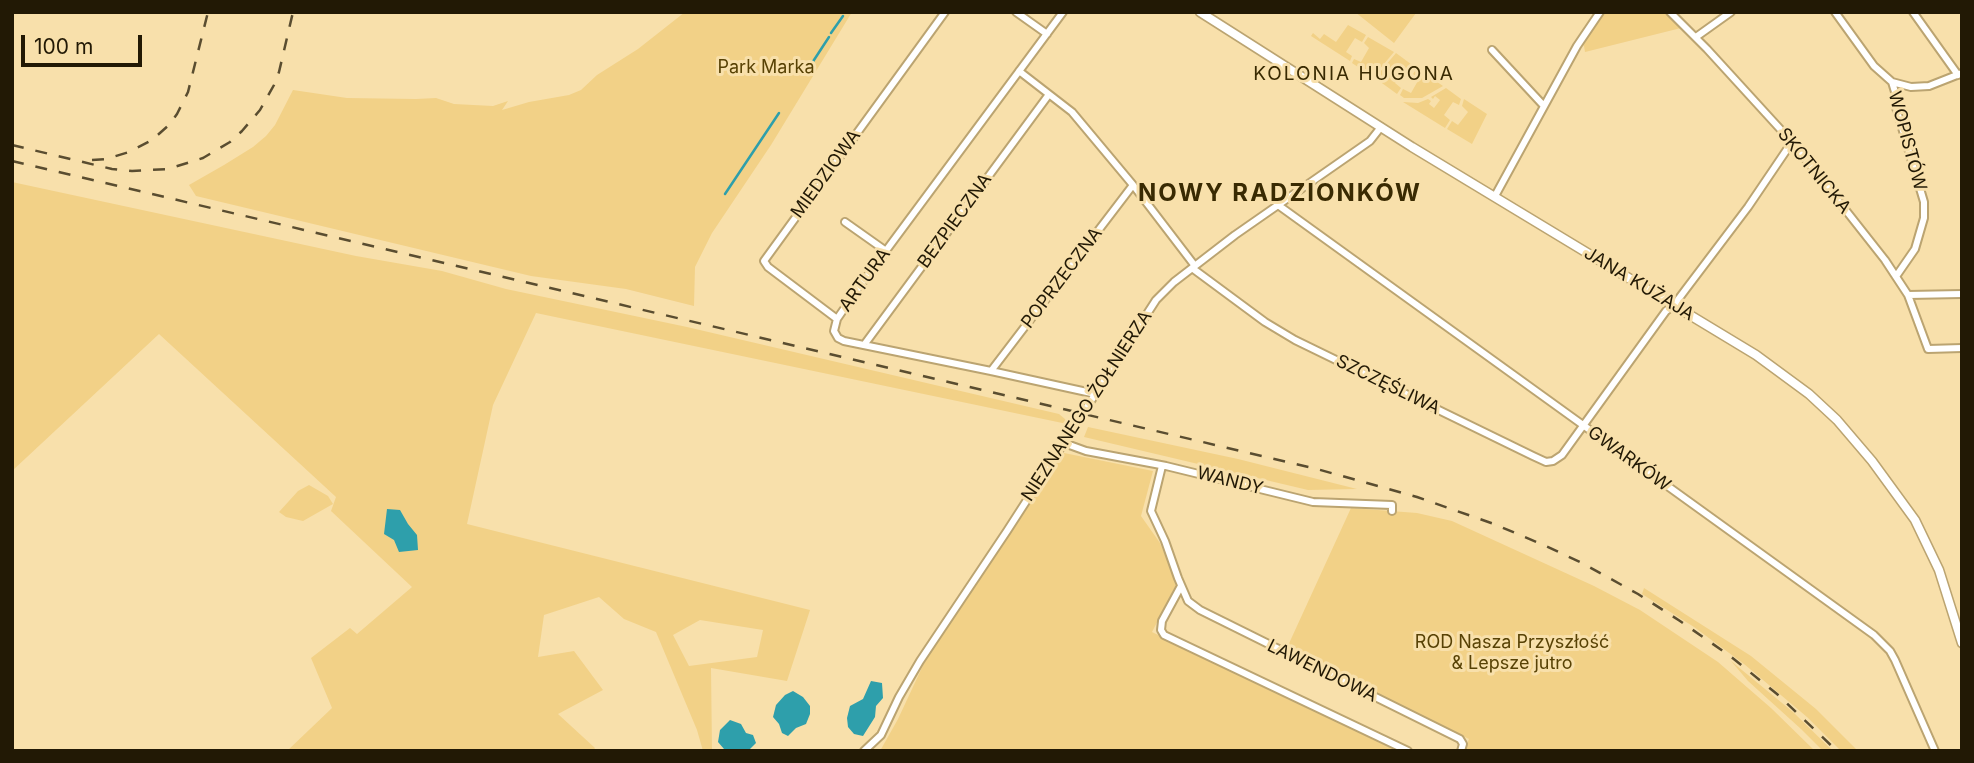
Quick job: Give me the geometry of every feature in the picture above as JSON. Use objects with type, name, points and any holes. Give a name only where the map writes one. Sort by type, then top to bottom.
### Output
[{"type":"street","name":"MIEDZIOWA","points":[[836,319],[768,267],[764,262],[766,256],[945,12]]},
{"type":"street","points":[[1016,12],[1047,34]]},
{"type":"street","name":"ARTURA","points":[[1063,12],[836,319],[834,331],[838,338],[844,341],[1096,394]]},
{"type":"street","name":"JANA KUŻAJA","points":[[1200,12],[1216,17],[1381,127],[1774,367],[1809,394],[1837,420],[1872,461],[1915,520],[1958,614],[1962,643]]},
{"type":"street","points":[[1495,196],[1577,46],[1600,12]]},
{"type":"street","name":"SKOTNICKA","points":[[1670,12],[1792,142],[1897,275],[1909,295],[1928,349],[1962,348]]},
{"type":"street","points":[[1696,37],[1731,12]]},
{"type":"street","name":"WOPISTÓW","points":[[1835,12],[1874,66],[1892,82],[1911,88],[1922,87],[1960,74]]},
{"type":"street","points":[[1913,12],[1960,74]]},
{"type":"street","points":[[1492,50],[1544,106]]},
{"type":"street","name":"SZCZĘŚLIWA","points":[[1019,71],[1072,112],[1133,185],[1193,267],[1265,322],[1283,334],[1546,462],[1562,455],[1666,311],[1674,305],[1748,207],[1792,142]]},
{"type":"street","name":"WOPISTÓW","points":[[1892,82],[1895,104],[1924,201],[1924,218],[1915,249],[1897,275]]},
{"type":"street","name":"BEZPIECZNA","points":[[864,345],[1047,97]]},
{"type":"street","name":"NIEZNANEGO ŻOŁNIERZA","points":[[864,751],[881,735],[920,661],[1156,300],[1193,267],[1370,141],[1381,127]]},
{"type":"street","name":"POPRZECZNA","points":[[991,370],[1133,185]]},
{"type":"street","name":"GWARKÓW","points":[[1278,205],[1882,643],[1895,660],[1935,751]]},
{"type":"street","points":[[845,222],[886,251]]},
{"type":"street","points":[[1909,295],[1962,295]]},
{"type":"street","name":"WANDY","points":[[1064,443],[1086,451],[1313,502],[1392,505],[1392,511]]},
{"type":"street","name":"LAWENDOWA","points":[[1162,466],[1151,511],[1188,600],[1200,610],[1460,739],[1463,744],[1461,751]]},
{"type":"street","name":"LAWENDOWA","points":[[1181,586],[1162,621],[1161,630],[1164,635],[1408,751]]},
{"type":"green space","name":"Park Marka","points":[[685,12],[852,12],[771,145],[712,233],[695,267],[694,306],[626,289],[531,276],[196,196],[189,185],[253,147],[266,136],[275,125],[293,90],[347,98],[436,98],[454,104],[493,106],[508,101],[502,110],[581,90],[597,75],[638,49]]},
{"type":"green space","points":[[1355,12],[1415,12],[1416,13],[1394,43]]},
{"type":"green space","points":[[1604,12],[1665,12],[1681,28],[1585,52],[1582,44]]},
{"type":"green space","points":[[1348,25],[1366,35],[1362,42],[1355,38],[1346,52],[1352,56],[1350,61],[1311,36],[1313,33],[1320,39],[1324,34],[1336,42]]},
{"type":"green space","points":[[1368,37],[1394,52],[1373,77],[1352,63],[1354,59],[1361,62],[1369,48],[1364,43]]},
{"type":"green space","points":[[1396,53],[1415,67],[1411,73],[1405,69],[1395,83],[1401,88],[1397,94],[1375,78]]},
{"type":"green space","points":[[1417,68],[1443,86],[1422,98],[1404,98],[1400,95],[1403,89],[1411,93],[1419,79],[1413,74]]},
{"type":"green space","points":[[1446,88],[1461,99],[1459,105],[1453,102],[1444,115],[1450,120],[1445,128],[1403,102],[1418,103],[1428,99],[1434,108],[1440,100],[1435,96],[1433,99],[1431,97]]},
{"type":"green space","points":[[1464,99],[1487,114],[1472,144],[1447,129],[1452,121],[1458,125],[1468,112],[1462,106]]},
{"type":"green space","points":[[12,182],[356,256],[442,271],[506,289],[687,327],[1059,414],[1072,425],[536,313],[493,405],[467,524],[810,610],[787,681],[711,668],[712,751],[703,751],[697,730],[656,632],[624,619],[599,597],[544,615],[538,657],[574,651],[603,690],[558,714],[595,748],[593,751],[287,751],[332,708],[311,658],[350,628],[357,634],[412,587],[331,511],[336,497],[159,334],[12,471]],"holes":[[[700,620],[763,630],[757,657],[689,666],[673,635]]]},
{"type":"green space","points":[[1088,427],[1238,459],[1357,489],[1308,490],[1084,437]]},
{"type":"green space","points":[[1064,453],[1153,471],[1141,516],[1160,543],[1177,583],[1152,632],[1397,751],[880,751],[926,659]]},
{"type":"green space","points":[[309,485],[328,496],[333,504],[303,521],[286,517],[279,512],[298,491]]},
{"type":"green space","name":"ROD Nasza Przyszłość & Lepsze jutro","points":[[1351,508],[1417,513],[1452,521],[1640,610],[1718,662],[1815,751],[1464,751],[1469,739],[1286,650]]},
{"type":"green space","points":[[1644,588],[1751,656],[1816,709],[1858,751],[1841,751],[1807,717],[1744,664],[1694,627],[1642,594]]},
{"type":"green space","points":[[1731,661],[1793,712],[1833,751],[1823,751],[1748,681]]},
{"type":"water","points":[[387,509],[400,510],[417,535],[418,550],[399,552],[394,540],[384,534]]},
{"type":"water","points":[[871,681],[882,683],[883,698],[876,706],[875,717],[863,736],[854,734],[848,727],[850,706],[863,699]]},
{"type":"water","points":[[793,691],[803,697],[810,706],[810,714],[806,724],[796,728],[788,736],[782,733],[773,717],[776,705]]},
{"type":"water","points":[[730,720],[741,724],[746,733],[753,735],[756,743],[748,751],[724,749],[718,742],[720,730]]},
{"type":"waterway","points":[[831,33],[843,16]]},
{"type":"waterway","points":[[812,63],[829,37]]},
{"type":"waterway","points":[[725,194],[779,113]]},
{"type":"railway","points":[[92,160],[129,152],[152,140],[169,125],[188,92],[208,12]]},
{"type":"railway","points":[[12,145],[112,169],[132,171],[168,169],[203,158],[230,142],[260,110],[279,72],[293,12]]},
{"type":"railway","points":[[12,161],[1317,469],[1417,497],[1494,524],[1546,546],[1638,594],[1730,656],[1777,694],[1837,751]]},
{"type":"district","name":"KOLONIA HUGONA","points":[[1354,74]]},
{"type":"district","name":"NOWY RADZIONKÓW","points":[[1280,194]]}]
